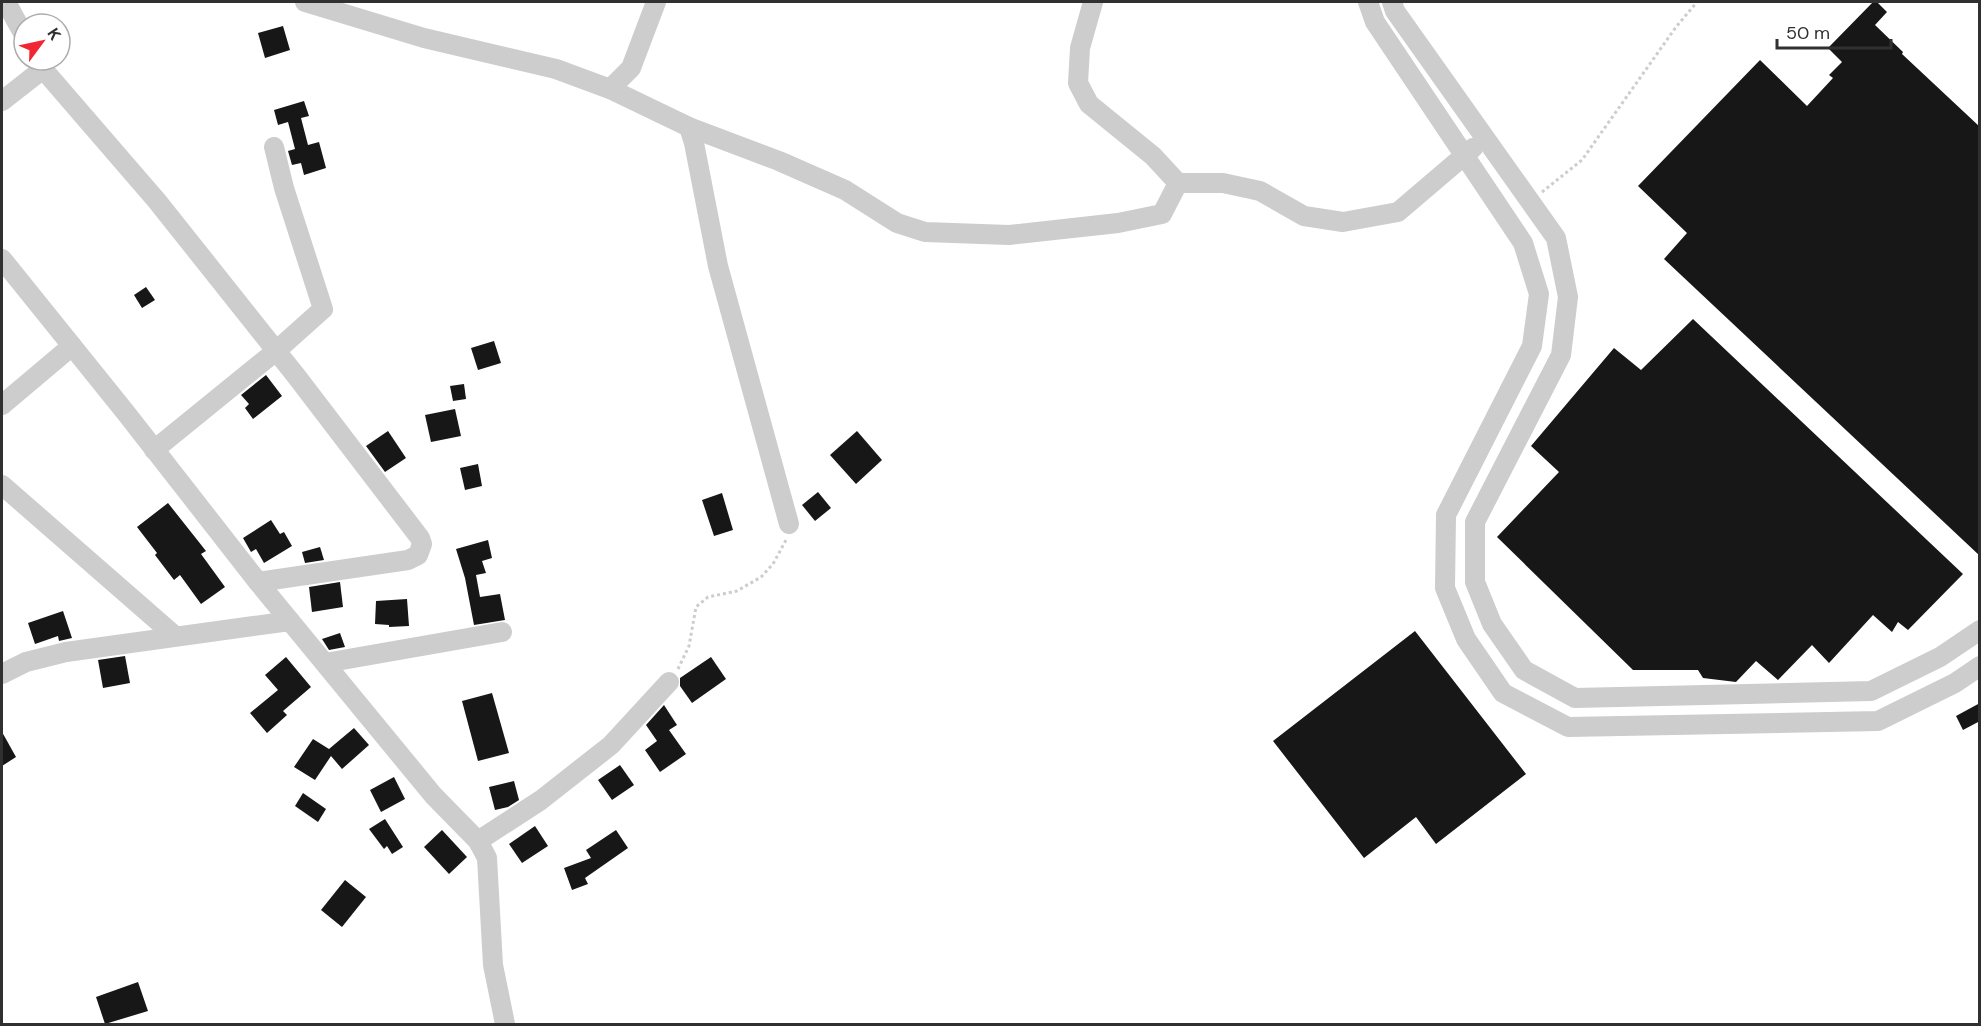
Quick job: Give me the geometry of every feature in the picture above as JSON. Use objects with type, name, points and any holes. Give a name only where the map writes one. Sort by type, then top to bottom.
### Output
[{"type":"street","points":[[306,2],[424,38],[556,69],[610,89],[689,127],[779,161],[845,190],[897,223],[925,232],[1009,235],[1118,223],[1162,214],[1178,183]]},
{"type":"street","points":[[610,89],[631,68],[656,2]]},
{"type":"street","points":[[1093,2],[1080,48],[1078,82],[1089,104],[1153,156],[1178,183],[1223,183],[1260,191],[1304,216],[1343,222],[1398,212],[1484,137]]},
{"type":"street","points":[[1368,2],[1375,22],[1523,243],[1539,294],[1533,346],[1446,515],[1445,588],[1466,639],[1503,693],[1568,727],[1878,721],[1955,683],[1980,666]]},
{"type":"street","points":[[1392,2],[1395,11],[1556,238],[1568,297],[1561,355],[1475,522],[1475,582],[1492,624],[1524,670],[1575,698],[1870,691],[1940,657],[1980,630]]},
{"type":"street","points":[[2,101],[33,72]]},
{"type":"street","points":[[46,72],[157,201],[409,522],[422,544],[418,555],[408,560],[258,582]]},
{"type":"street","points":[[689,127],[718,266],[789,524]]},
{"type":"street","points":[[154,450],[276,351],[323,309],[284,188],[274,147]]},
{"type":"street","points":[[2,259],[258,582],[433,795],[478,841],[488,858],[493,965],[505,1024]]},
{"type":"street","points":[[2,405],[72,346]]},
{"type":"street","points":[[2,485],[175,636]]},
{"type":"street","points":[[2,674],[26,662],[66,652],[290,621]]},
{"type":"street","points":[[325,663],[502,632]]},
{"type":"street","points":[[478,841],[542,801],[611,745],[669,682]]},
{"type":"path","points":[[1530,202],[1582,160],[1676,27],[1697,2]]},
{"type":"path","points":[[669,682],[685,657],[696,607],[708,597],[737,591],[761,577],[782,550],[789,524]]},
{"type":"building","points":[[1873,2],[1877,2],[1887,12],[1875,25],[1903,52],[1902,54],[1980,127],[1980,556],[1664,259],[1687,233],[1638,186],[1760,60],[1807,106],[1833,78],[1829,75],[1842,62],[1828,48]]},
{"type":"building","points":[[283,26],[290,50],[265,58],[258,33]]},
{"type":"building","points":[[304,101],[309,116],[301,118],[308,145],[319,142],[326,168],[304,175],[301,163],[292,165],[288,151],[295,149],[288,122],[278,125],[274,110]]},
{"type":"building","points":[[146,287],[155,300],[142,308],[134,295]]},
{"type":"building","points":[[1693,319],[1963,574],[1908,630],[1898,622],[1892,632],[1873,615],[1829,663],[1812,645],[1778,680],[1756,661],[1736,682],[1703,678],[1698,670],[1633,670],[1497,537],[1559,472],[1531,446],[1614,348],[1641,370]]},
{"type":"building","points":[[494,341],[501,363],[478,370],[471,348]]},
{"type":"building","points":[[266,375],[282,396],[253,419],[245,408],[249,404],[241,395]]},
{"type":"building","points":[[464,384],[466,399],[453,401],[450,386]]},
{"type":"building","points":[[455,409],[461,436],[431,442],[425,415]]},
{"type":"building","points":[[388,431],[406,458],[385,472],[366,446]]},
{"type":"building","points":[[857,431],[882,460],[856,484],[830,455]]},
{"type":"building","points":[[478,464],[482,486],[465,490],[460,468]]},
{"type":"building","points":[[818,492],[831,508],[815,521],[802,505]]},
{"type":"building","points":[[722,493],[733,530],[714,536],[702,500]]},
{"type":"building","points":[[168,503],[206,551],[201,554],[225,587],[201,604],[180,575],[174,580],[137,527]]},
{"type":"building","points":[[271,520],[280,534],[284,532],[292,546],[264,563],[256,549],[251,552],[243,538]]},
{"type":"building","points":[[488,540],[492,558],[482,561],[486,573],[476,575],[480,597],[500,594],[505,620],[474,625],[465,578],[456,549]]},
{"type":"building","points":[[320,547],[324,560],[305,563],[302,552]]},
{"type":"building","points":[[340,582],[343,607],[312,612],[309,587]]},
{"type":"building","points":[[407,599],[409,626],[389,627],[389,625],[375,624],[376,601]]},
{"type":"building","points":[[63,611],[72,638],[59,641],[58,636],[35,644],[28,623]]},
{"type":"building","points":[[1415,631],[1526,774],[1436,844],[1416,817],[1364,858],[1273,741]]},
{"type":"building","points":[[340,633],[345,647],[329,650],[322,639]]},
{"type":"building","points":[[125,656],[130,683],[103,688],[98,660]]},
{"type":"building","points":[[286,657],[311,687],[283,711],[287,715],[267,733],[250,713],[278,690],[265,675]]},
{"type":"building","points":[[711,657],[726,679],[692,703],[680,686],[680,678]]},
{"type":"building","points":[[492,693],[509,753],[478,761],[462,701]]},
{"type":"building","points":[[1980,703],[1980,721],[1963,730],[1956,716]]},
{"type":"building","points":[[664,705],[677,725],[669,730],[686,754],[660,772],[645,750],[657,741],[646,725]]},
{"type":"building","points":[[354,728],[369,745],[342,769],[331,756],[315,780],[294,767],[313,739],[329,749]]},
{"type":"building","points":[[2,732],[16,757],[2,766]]},
{"type":"building","points":[[620,765],[634,785],[612,800],[598,780]]},
{"type":"building","points":[[394,777],[405,799],[381,812],[370,790]]},
{"type":"building","points":[[514,781],[519,800],[508,807],[495,810],[489,787]]},
{"type":"building","points":[[303,793],[326,809],[318,822],[295,806]]},
{"type":"building","points":[[385,819],[403,847],[392,854],[387,846],[384,849],[369,829]]},
{"type":"building","points":[[535,826],[548,846],[522,863],[509,844]]},
{"type":"building","points":[[442,830],[467,857],[449,874],[424,847]]},
{"type":"building","points":[[616,830],[628,848],[585,878],[588,884],[572,890],[564,868],[591,858],[586,850]]},
{"type":"building","points":[[345,880],[366,897],[342,927],[321,910]]},
{"type":"building","points":[[138,982],[148,1011],[105,1024],[96,997]]}]
